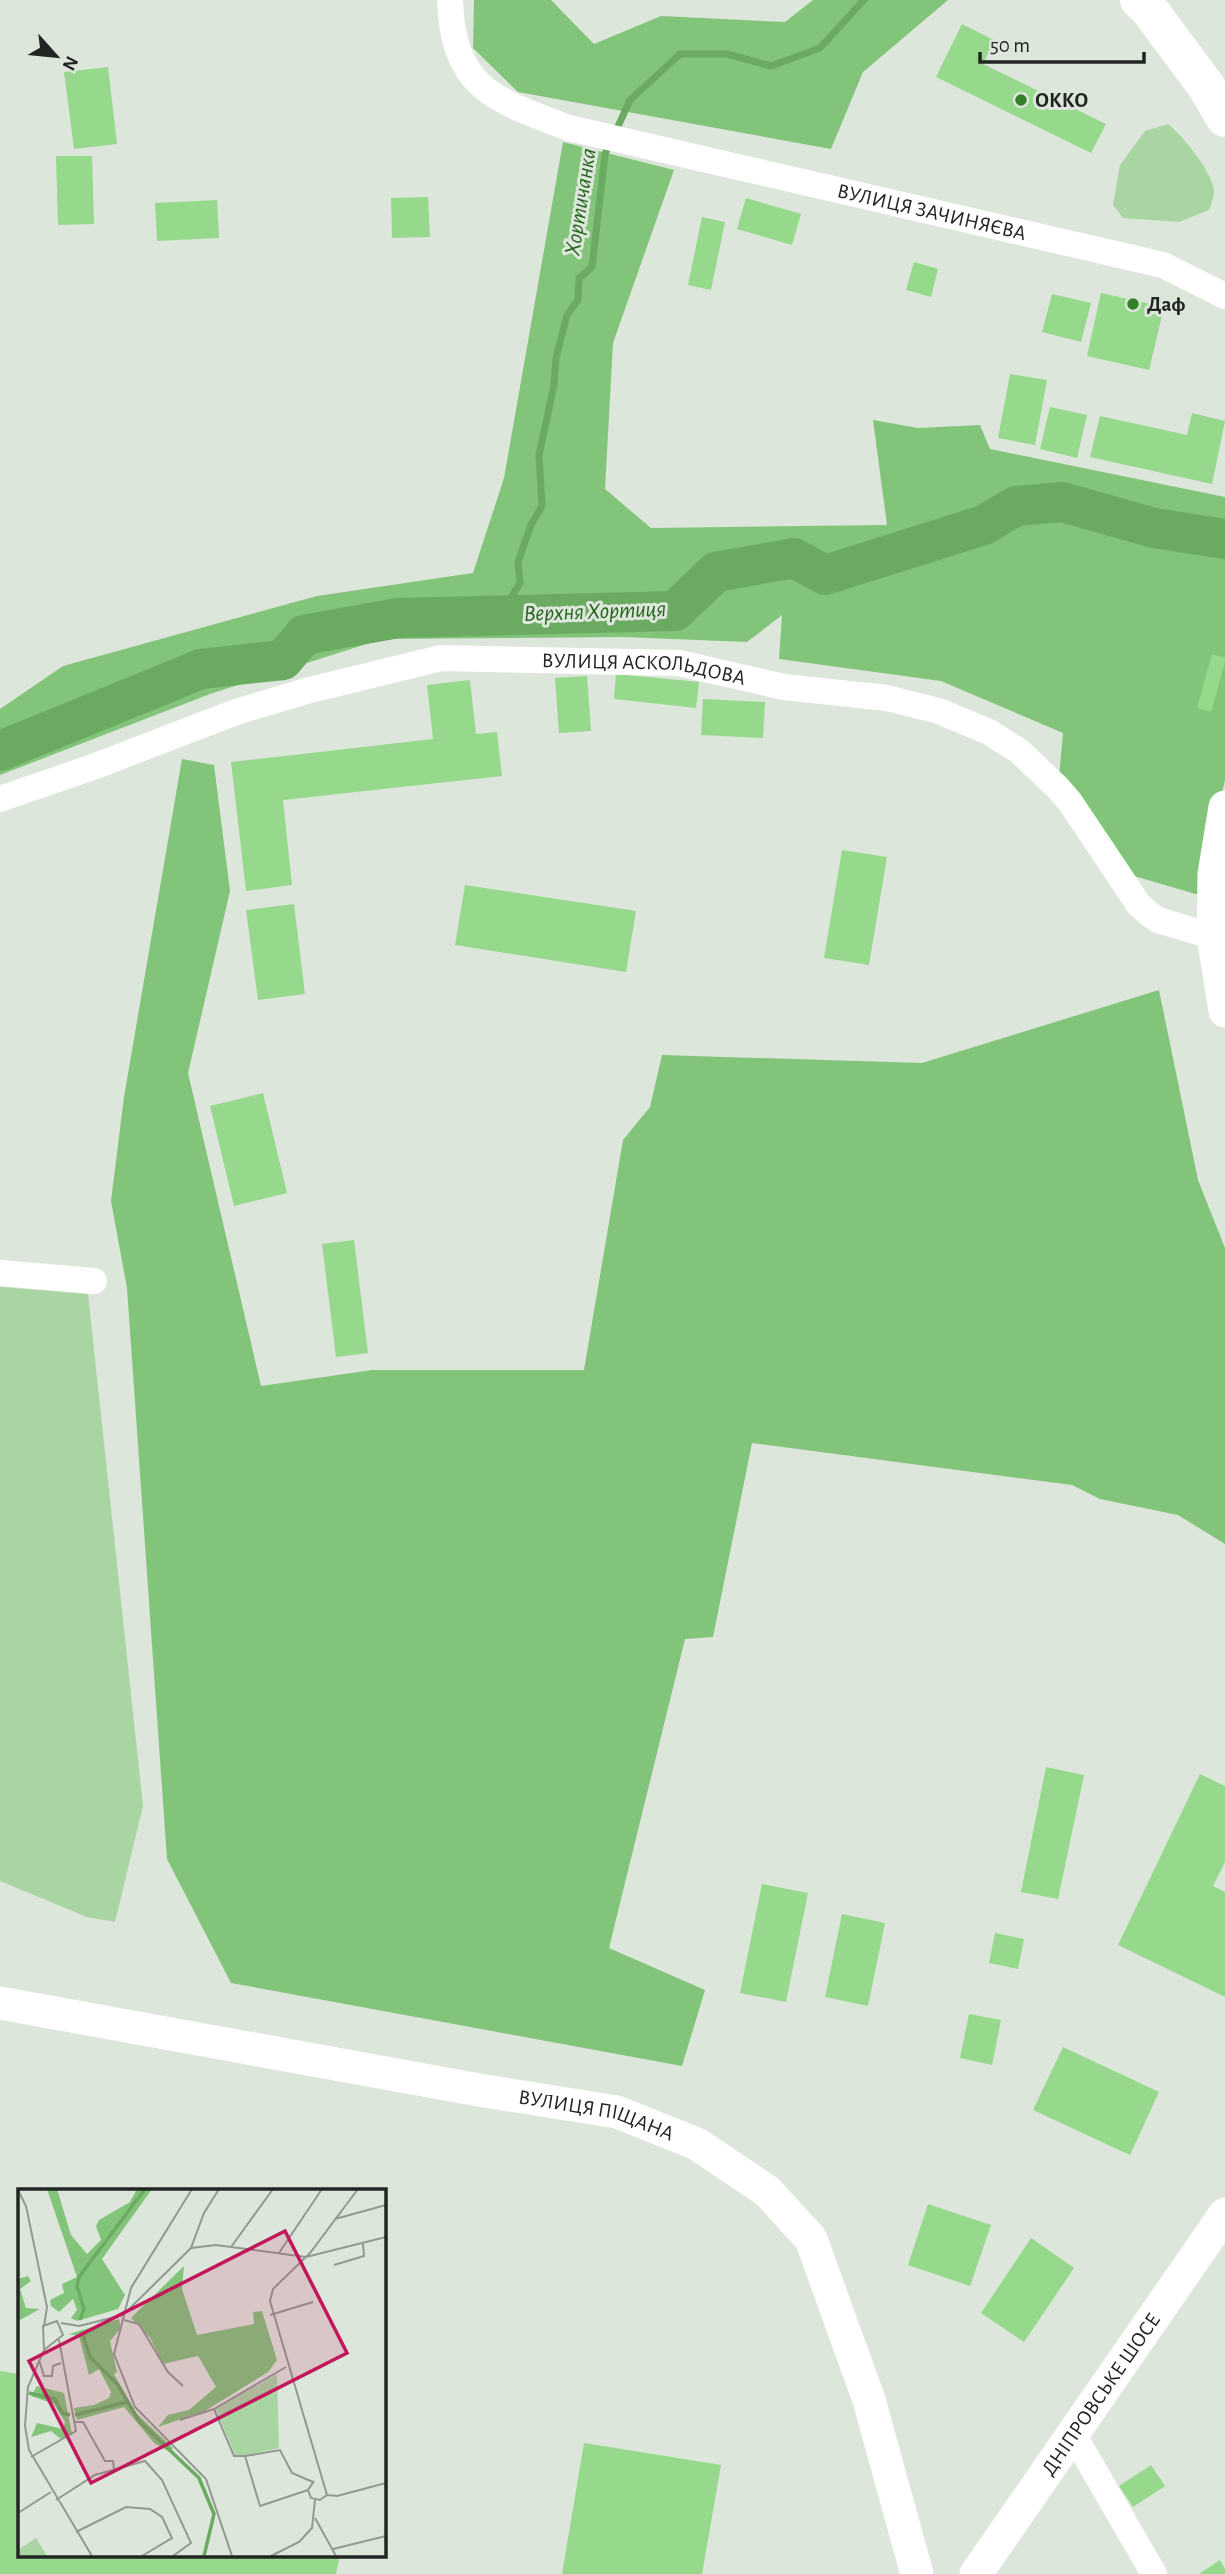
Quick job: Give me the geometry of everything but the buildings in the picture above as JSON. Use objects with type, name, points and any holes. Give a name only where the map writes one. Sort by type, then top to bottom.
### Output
[{"type":"main road","points":[[1139,0],[1148,8],[1206,86],[1225,118]]},
{"type":"street","name":"ВУЛИЦЯ ЗАЧИНЯЄВА","points":[[450,0],[451,28],[457,51],[467,71],[504,104],[569,128],[1163,265],[1225,296]]},
{"type":"street","name":"ВУЛИЦЯ АСКОЛЬДОВА","points":[[0,799],[93,767],[236,712],[426,660],[441,658],[679,663],[784,687],[887,698],[939,711],[989,732],[1019,751],[1070,802],[1139,905],[1158,920],[1219,938]]},
{"type":"street","points":[[1225,807],[1214,874],[1225,1011]]},
{"type":"street","points":[[0,1273],[94,1281]]},
{"type":"street","name":"ВУЛИЦЯ ПІЩАНА","points":[[0,2003],[617,2112],[697,2144],[767,2191],[811,2239],[869,2400],[917,2574]]},
{"type":"street","name":"ДНІПРОВСЬКЕ ШОСЕ","points":[[976,2574],[1225,2214]]},
{"type":"street","points":[[1073,2434],[1154,2574]]},
{"type":"green space","points":[[474,0],[551,0],[594,44],[661,16],[785,22],[813,0],[948,0],[863,72],[831,149],[518,92],[473,48]]},
{"type":"green space","points":[[1168,124],[1189,146],[1209,177],[1214,194],[1209,210],[1179,222],[1123,218],[1113,205],[1120,165],[1145,131]]},
{"type":"green space","points":[[563,142],[674,170],[613,343],[605,489],[651,528],[887,525],[873,420],[918,428],[980,425],[990,449],[1225,497],[1225,780],[1199,895],[1117,871],[1058,788],[1063,733],[941,681],[779,659],[782,615],[747,642],[623,637],[382,639],[210,694],[0,775],[0,709],[63,666],[317,596],[473,573],[504,478]]},
{"type":"green space","points":[[182,759],[214,765],[230,891],[188,1073],[261,1386],[372,1370],[584,1370],[623,1140],[650,1107],[662,1055],[922,1063],[1159,990],[1198,1180],[1225,1248],[1225,1544],[1178,1515],[1100,1499],[1072,1485],[752,1443],[713,1637],[685,1639],[609,1948],[705,1990],[682,2066],[231,1983],[167,1859],[127,1288],[111,1201],[124,1097]]},
{"type":"green space","points":[[0,1287],[88,1294],[143,1806],[115,1922],[87,1917],[0,1881]]},
{"type":"waterway","name":"Хортичанка","points":[[615,133],[630,100],[680,54],[727,54],[771,66],[820,48],[864,0]]},
{"type":"waterway","name":"Хортичанка","points":[[501,614],[520,583],[518,562],[531,525],[542,506],[539,455],[554,385],[556,358],[567,315],[578,300],[579,278],[592,267],[605,154],[610,143]]},
{"type":"waterway","name":"Верхня Хортиця","points":[[0,751],[201,669],[283,660],[304,635],[398,618],[675,611],[716,572],[794,558],[825,575],[984,525],[1016,506],[1062,502],[1154,528],[1225,539]]},
{"type":"place","name":"ОККО","points":[[1021,100]]},
{"type":"place","name":"Даф","points":[[1133,304]]}]
